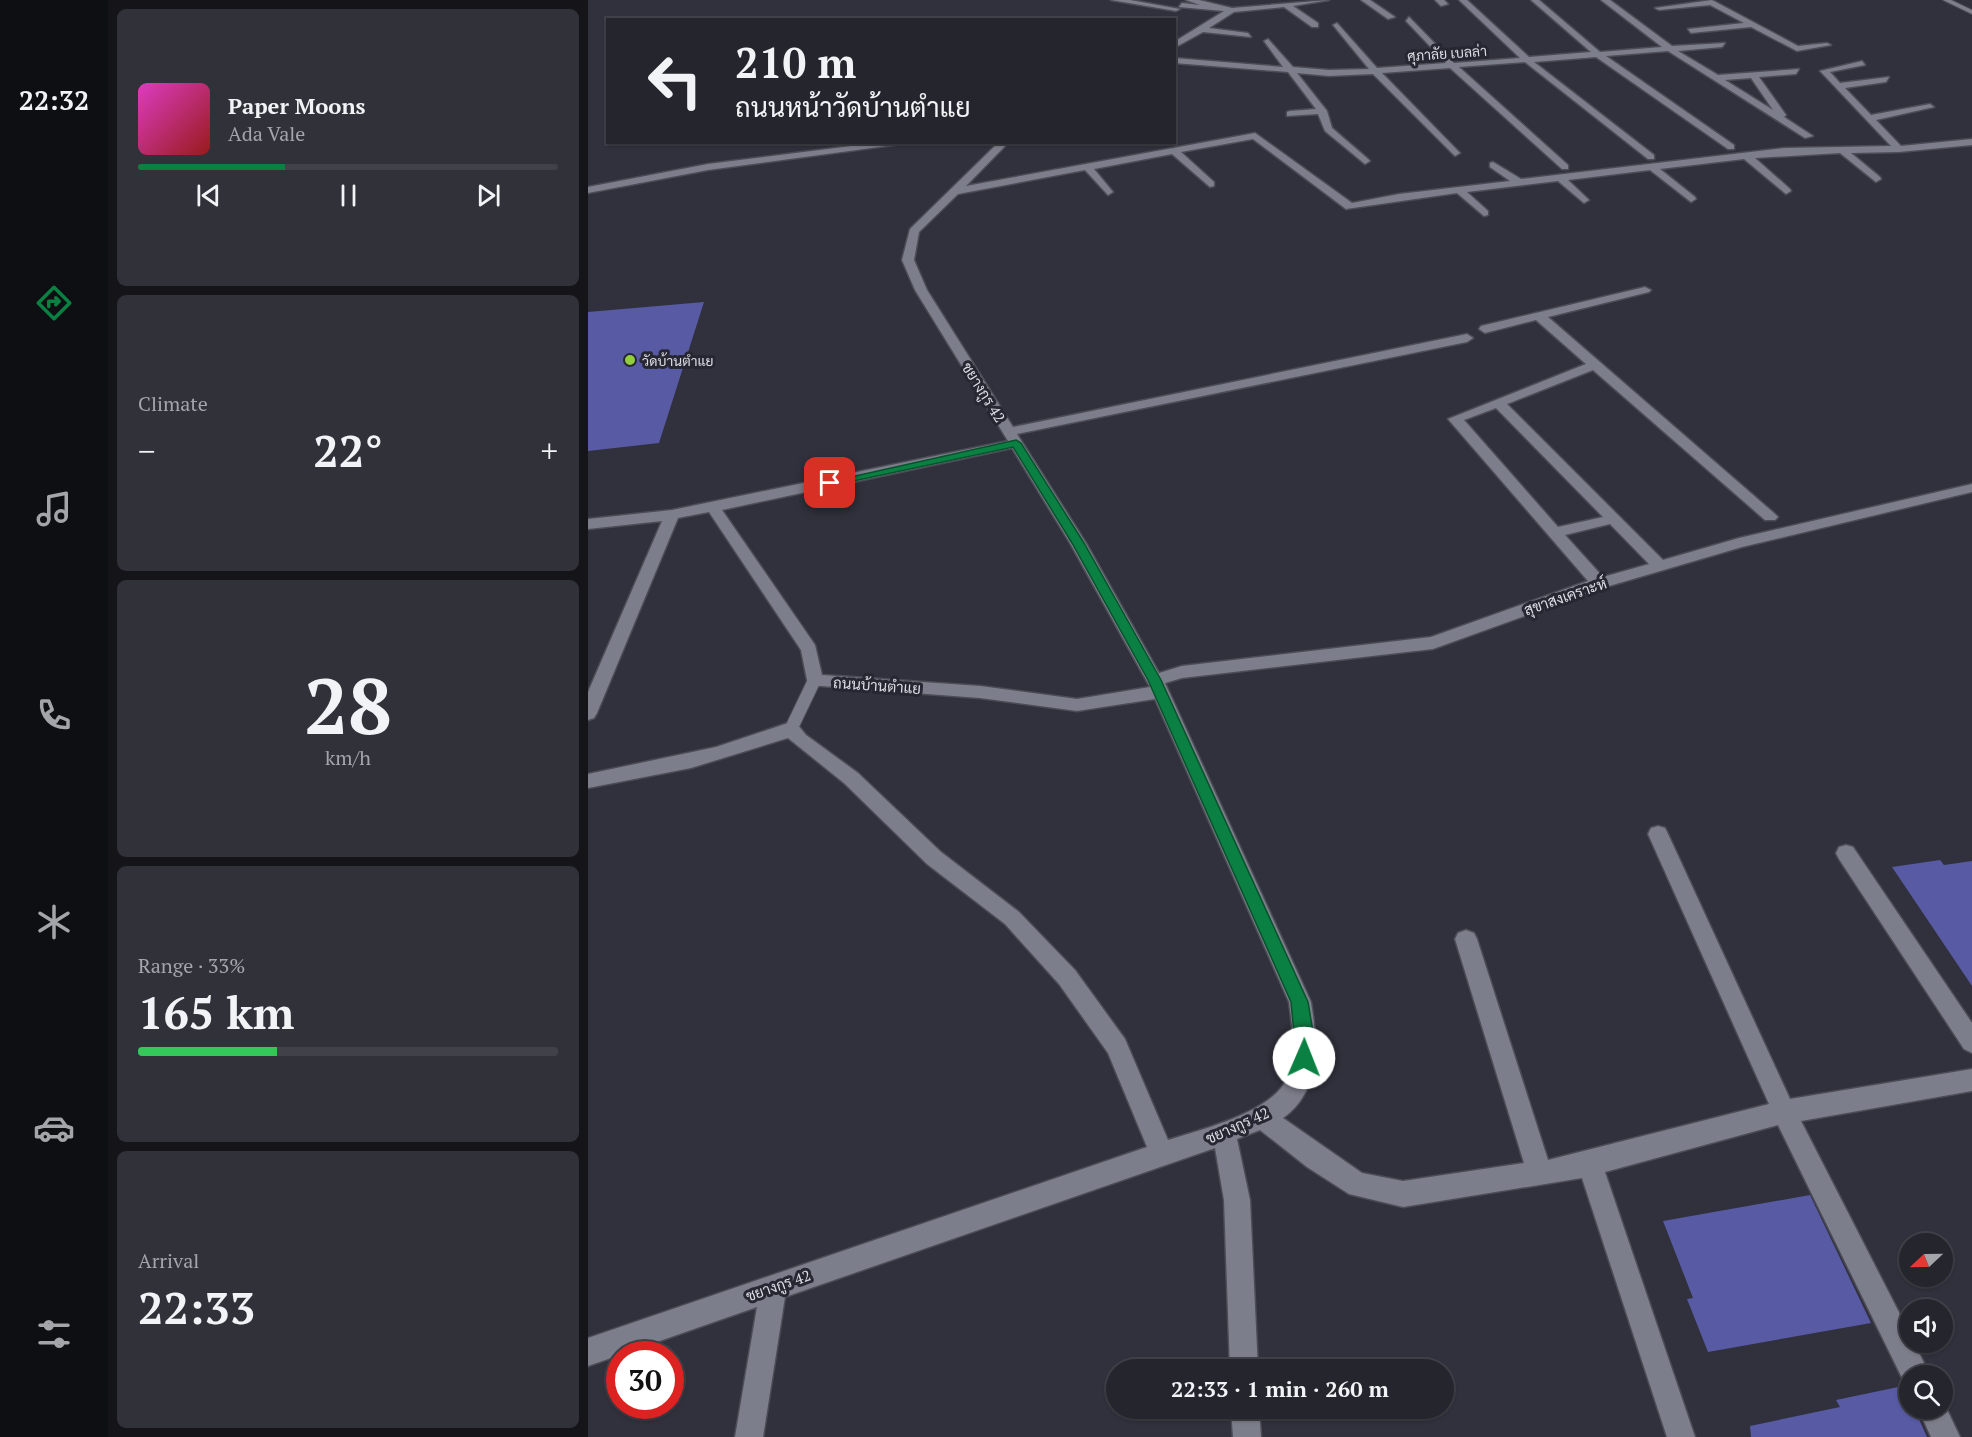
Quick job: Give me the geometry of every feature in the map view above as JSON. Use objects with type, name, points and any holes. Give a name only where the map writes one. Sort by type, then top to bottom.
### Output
[{"type":"street","points":[[1115,0],[1232,10],[1325,0]]},
{"type":"street","points":[[1162,18],[1190,0],[1232,10]]},
{"type":"street","points":[[1261,0],[1270,7]]},
{"type":"street","points":[[1365,0],[1391,17]]},
{"type":"street","points":[[1463,0],[1528,61],[1652,162],[1691,199]]},
{"type":"street","points":[[1535,0],[1599,55],[1731,147]]},
{"type":"street","points":[[1605,0],[1671,49],[1808,136]]},
{"type":"street","points":[[1659,8],[1709,2],[1797,49],[1827,45]]},
{"type":"street","points":[[1287,5],[1315,25]]},
{"type":"street","points":[[1176,45],[1232,10]]},
{"type":"street","points":[[1409,19],[1453,66],[1565,167]]},
{"type":"street","points":[[1337,25],[1375,72],[1455,153]]},
{"type":"street","points":[[1690,31],[1752,25]]},
{"type":"street","points":[[1201,29],[1248,35]]},
{"type":"street","points":[[1268,41],[1322,111],[1328,129],[1365,162]]},
{"type":"street","name":"ศุภาลัย เบลล่า","points":[[1176,60],[1329,73],[1375,72],[1722,45]]},
{"type":"street","points":[[1862,63],[1824,71],[1899,149]]},
{"type":"street","points":[[1716,78],[1796,71]]},
{"type":"street","points":[[1753,75],[1785,122]]},
{"type":"street","points":[[1838,86],[1886,79]]},
{"type":"street","points":[[1869,118],[1930,108]]},
{"type":"street","points":[[1290,114],[1322,111]]},
{"type":"street","points":[[956,191],[1255,136],[1350,207],[1409,196],[1560,178],[1652,162],[1841,149],[1899,149],[1972,142]]},
{"type":"street","points":[[588,190],[650,175],[698,167],[895,144]]},
{"type":"street","name":"ชยางกูร 42","points":[[588,1352],[774,1286],[1224,1133],[1261,1116],[1286,1100],[1301,1072],[1306,1044],[1300,1002],[1157,686],[1078,543],[921,290],[908,260],[914,231],[1003,144]]},
{"type":"street","points":[[1841,149],[1876,179]]},
{"type":"street","points":[[1174,151],[1210,184]]},
{"type":"street","points":[[1746,155],[1786,191]]},
{"type":"street","points":[[1493,165],[1520,183]]},
{"type":"street","points":[[1087,167],[1108,192]]},
{"type":"street","points":[[1560,178],[1584,200]]},
{"type":"street","points":[[1395,184],[1409,196]]},
{"type":"street","points":[[1459,190],[1484,213]]},
{"type":"street","points":[[1485,329],[1645,290]]},
{"type":"street","points":[[1539,316],[1770,517]]},
{"type":"street","points":[[588,524],[672,515],[714,507],[1013,438],[1467,338]]},
{"type":"street","points":[[1595,365],[1455,419],[1599,583]]},
{"type":"street","points":[[1498,402],[1660,566]]},
{"type":"street","name":"สุขาสงเคราะห์","points":[[1157,686],[1182,672],[1416,646],[1599,583],[1739,543],[1972,488]]},
{"type":"street","name":"ถนนบ้านตำแย","points":[[714,507],[809,649],[814,681],[980,692],[1077,705],[1157,686]]},
{"type":"street","points":[[588,713],[672,515]]},
{"type":"street","points":[[1554,533],[1613,519]]},
{"type":"street","points":[[588,781],[690,763],[757,743],[791,729],[800,740],[851,778],[934,858],[1012,918],[1067,977],[1117,1046],[1162,1154]]},
{"type":"street","points":[[1658,834],[1784,1112],[1910,1365]]},
{"type":"street","points":[[1846,852],[1972,1042]]},
{"type":"street","points":[[1467,939],[1540,1174]]},
{"type":"street","points":[[1261,1116],[1316,1158],[1358,1185],[1403,1194],[1540,1174],[1590,1164],[1784,1112],[1972,1080]]},
{"type":"street","points":[[1224,1133],[1237,1200],[1244,1359]]},
{"type":"street","points":[[1590,1164],[1681,1437]]},
{"type":"street","points":[[749,1437],[774,1286]]},
{"type":"street","points":[[1246,1419],[1247,1437]]},
{"type":"street","points":[[1937,1419],[1946,1437]]},
{"type":"lane","points":[[1946,0],[1972,12]]},
{"type":"lane","points":[[791,729],[794,717],[814,681]]},
{"type":"building","points":[[704,302],[659,443],[588,451],[588,312]]},
{"type":"building","points":[[1940,860],[1944,865],[1972,861],[1972,986],[1892,867]]},
{"type":"building","points":[[1810,1195],[1871,1323],[1708,1352],[1687,1299],[1693,1298],[1663,1221]]},
{"type":"building","points":[[1899,1387],[1899,1419],[1919,1419],[1927,1437],[1751,1437],[1750,1426],[1840,1407],[1836,1400]]},
{"type":"place","name":"วัดบ้านตำแย","points":[[630,360]]},
{"type":"route","points":[[830,483],[1016,443],[1078,543],[1155,680],[1300,1002],[1306,1044],[1304,1058]]}]
